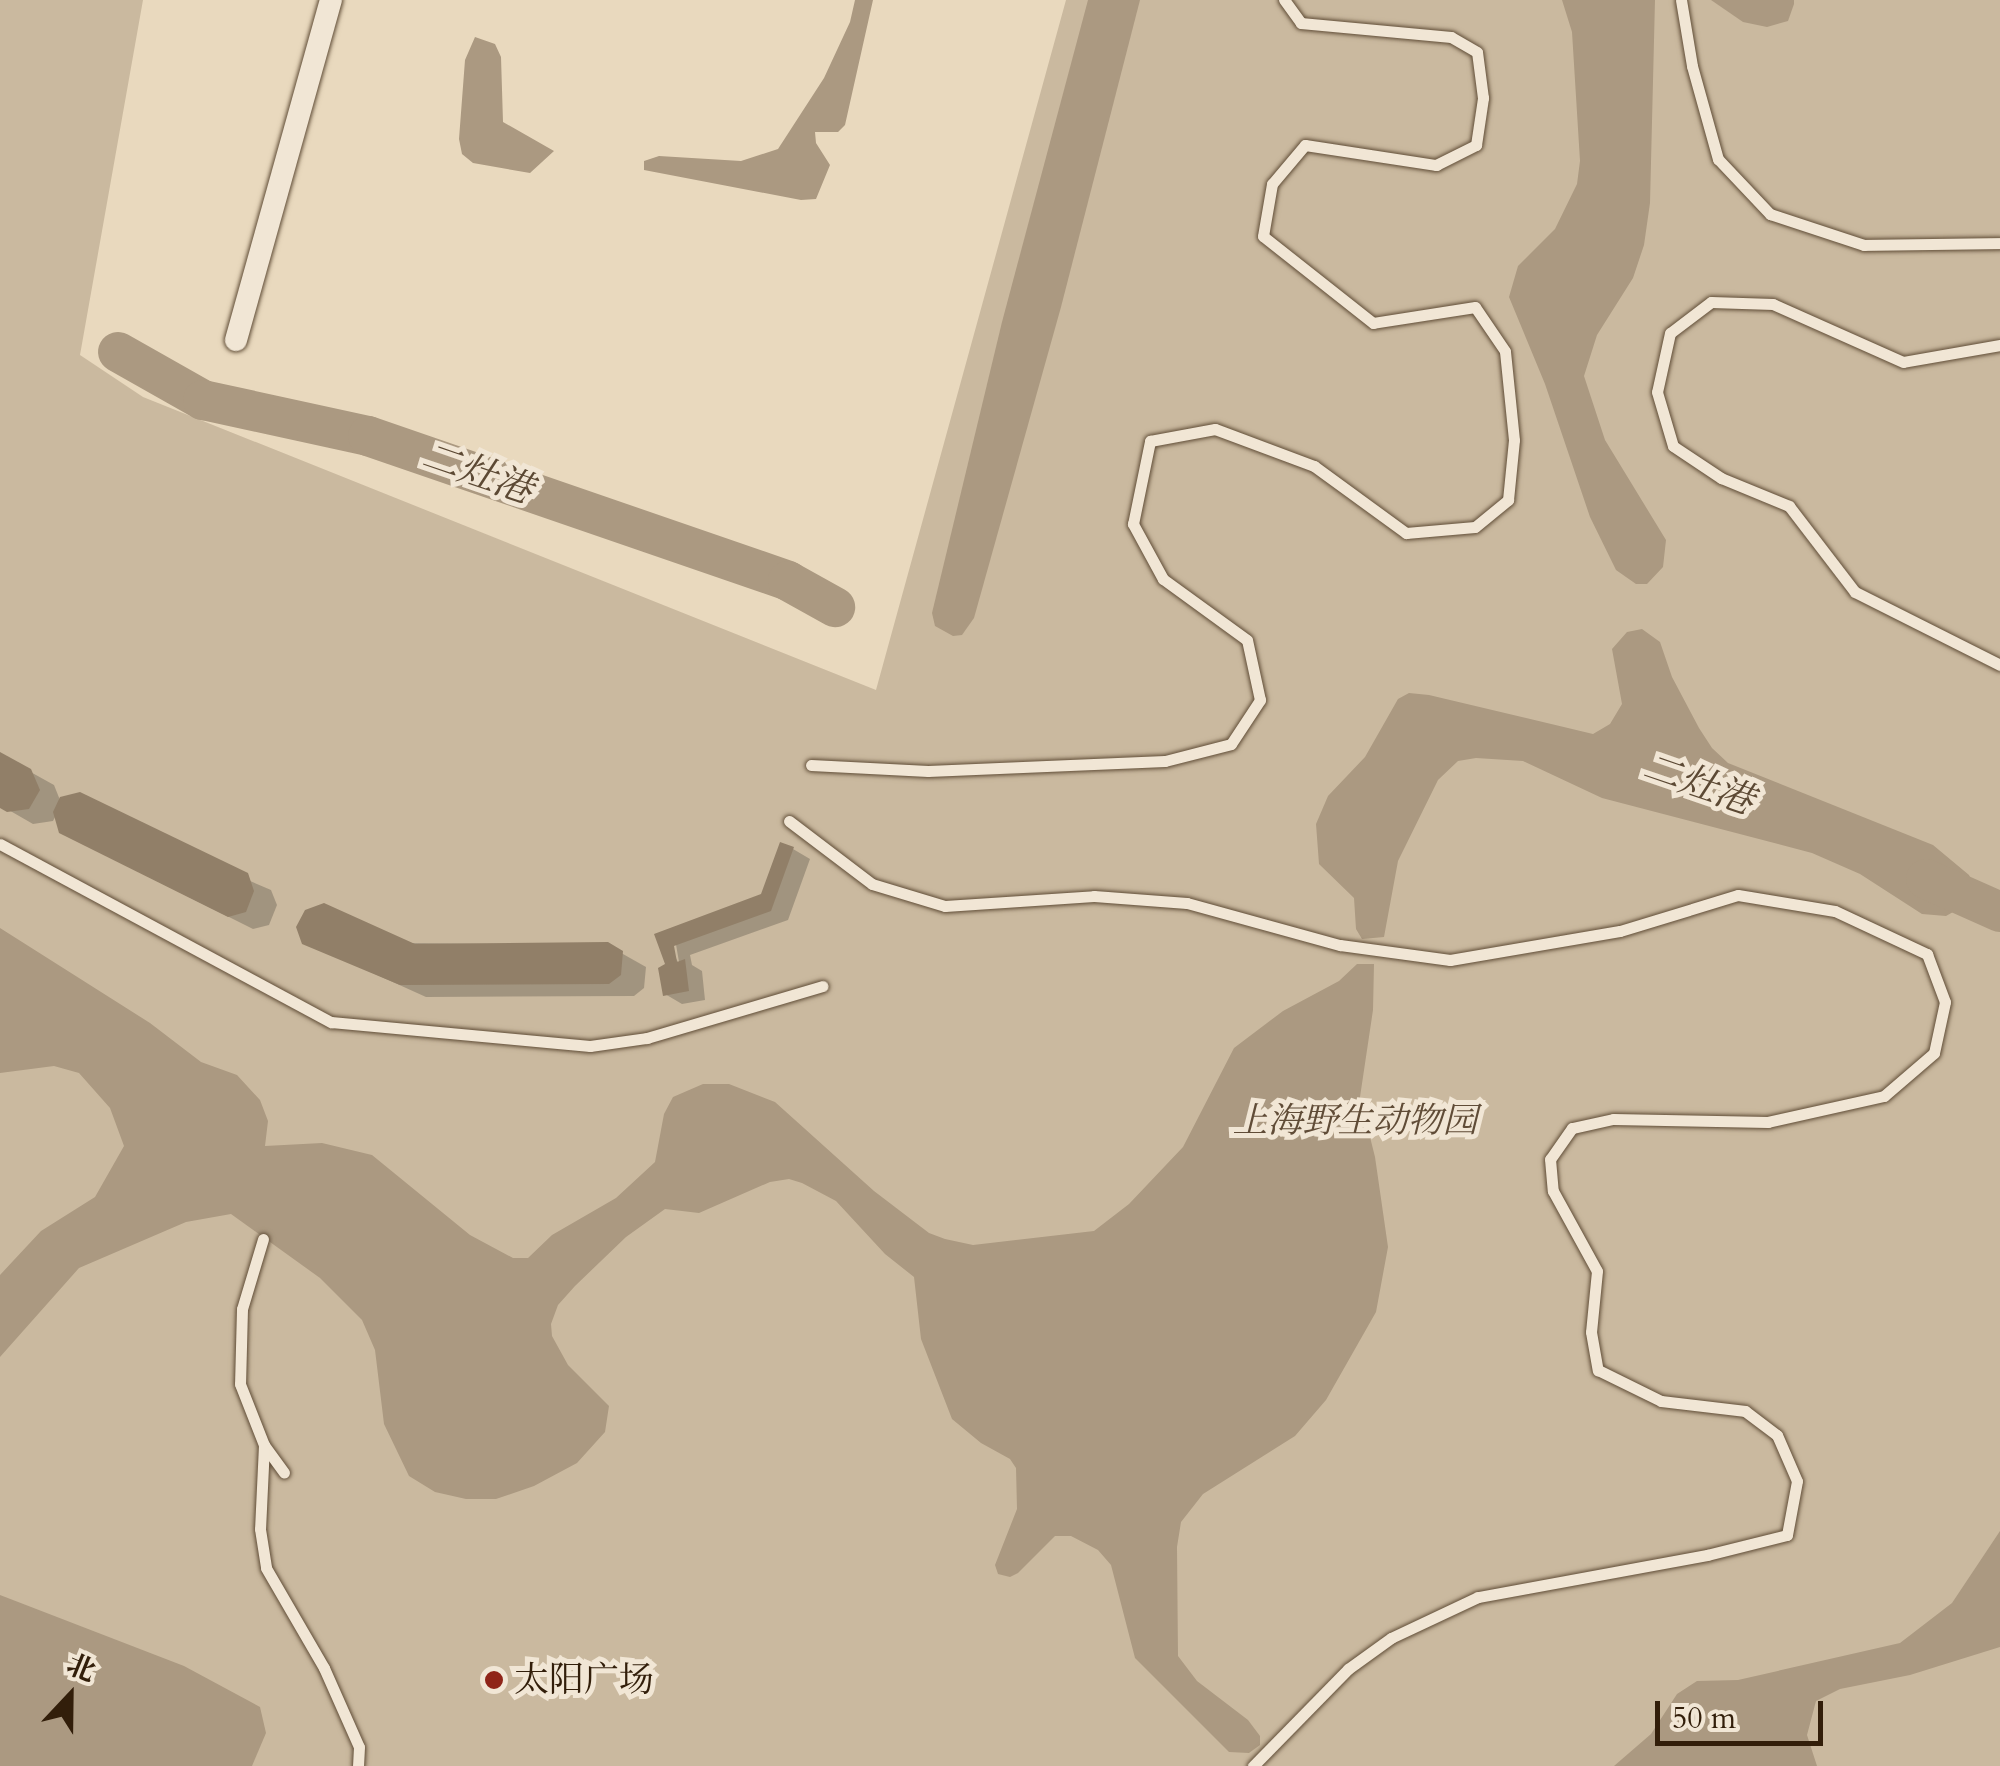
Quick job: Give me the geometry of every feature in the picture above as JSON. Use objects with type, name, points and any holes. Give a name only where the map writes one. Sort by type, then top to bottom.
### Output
[{"type":"street","points":[[236,340],[331,0]]},
{"type":"lane","points":[[811,764],[928,772],[1165,761],[1231,744],[1260,700],[1248,640],[1164,579],[1132,524],[1150,441],[1215,428],[1314,466],[1406,533],[1475,527],[1508,500],[1514,440],[1505,351],[1475,307],[1373,323],[1263,236],[1272,184],[1305,145],[1436,166],[1476,145],[1483,98],[1477,52],[1451,37],[1301,23],[1284,0]]},
{"type":"lane","points":[[1680,0],[1692,66],[1718,159],[1770,214],[1864,244],[2000,243]]},
{"type":"lane","points":[[2000,345],[1904,362],[1773,304],[1712,302],[1670,333],[1657,392],[1673,446],[1721,478],[1788,506],[1855,592],[2000,664]]},
{"type":"lane","points":[[788,821],[872,884],[945,906],[1094,896],[1187,903],[1340,945],[1450,960],[1620,931],[1738,895],[1835,911],[1927,954],[1944,1002],[1934,1053],[1884,1096],[1768,1122],[1613,1119],[1572,1128],[1550,1159],[1554,1191],[1598,1271],[1592,1332],[1598,1370],[1660,1401],[1746,1411],[1777,1435],[1798,1481],[1787,1535],[1708,1555],[1478,1597],[1392,1638],[1348,1669],[1253,1766]]},
{"type":"lane","points":[[0,844],[332,1022],[590,1046],[647,1038],[822,986]]},
{"type":"lane","points":[[263,1239],[242,1310],[240,1384],[264,1445],[284,1473]]},
{"type":"lane","points":[[264,1445],[260,1529],[266,1568],[324,1668],[359,1747],[358,1766]]},
{"type":"green space","name":"上海野生动物园","points":[[0,0],[143,0],[80,355],[143,397],[876,690],[1066,0],[2000,0],[2000,1766],[0,1766]]},
{"type":"water","points":[[855,0],[873,0],[845,125],[838,132],[815,132],[816,143],[830,165],[816,199],[801,200],[644,170],[644,161],[659,156],[741,161],[778,149],[824,78],[850,22]]},
{"type":"water","points":[[1088,0],[1140,0],[1061,307],[974,618],[962,635],[953,636],[935,626],[932,613],[1002,322]]},
{"type":"water","points":[[1562,0],[1655,0],[1650,203],[1644,245],[1633,278],[1597,335],[1584,376],[1605,440],[1666,540],[1663,567],[1647,584],[1636,584],[1616,570],[1590,517],[1545,384],[1509,297],[1518,266],[1555,229],[1577,184],[1580,161],[1572,32]]},
{"type":"water","points":[[1711,0],[1794,0],[1794,4],[1788,21],[1767,27],[1743,22]]},
{"type":"water","points":[[475,37],[495,44],[501,57],[503,122],[554,151],[530,173],[473,163],[462,154],[459,139],[465,60]]},
{"type":"water","points":[[1642,629],[1660,642],[1672,677],[1699,728],[1728,763],[1933,845],[1969,875],[1978,894],[1974,900],[1946,916],[1922,914],[1860,874],[1812,853],[1602,798],[1523,761],[1476,758],[1458,761],[1438,780],[1398,861],[1384,937],[1362,939],[1356,929],[1354,898],[1319,864],[1316,824],[1328,796],[1365,757],[1398,699],[1409,693],[1429,695],[1593,734],[1610,724],[1622,704],[1612,649],[1627,632]]},
{"type":"water","points":[[0,928],[150,1023],[201,1062],[237,1075],[260,1100],[268,1121],[265,1146],[322,1143],[372,1155],[470,1235],[513,1258],[528,1258],[552,1235],[616,1198],[655,1162],[664,1114],[673,1097],[703,1084],[729,1084],[775,1102],[874,1191],[929,1233],[973,1245],[1094,1231],[1129,1204],[1183,1147],[1234,1048],[1283,1011],[1339,981],[1357,964],[1374,964],[1373,1010],[1360,1097],[1375,1157],[1388,1247],[1376,1312],[1326,1400],[1295,1436],[1203,1494],[1181,1522],[1177,1547],[1178,1656],[1197,1681],[1248,1720],[1260,1736],[1260,1745],[1249,1753],[1229,1752],[1135,1658],[1111,1565],[1098,1550],[1071,1536],[1055,1536],[1018,1573],[1010,1577],[998,1574],[995,1565],[1017,1509],[1016,1468],[1010,1459],[981,1443],[952,1419],[921,1339],[914,1277],[885,1254],[836,1201],[802,1183],[789,1179],[770,1182],[699,1213],[665,1209],[626,1237],[575,1286],[558,1305],[551,1324],[552,1336],[568,1365],[609,1406],[605,1432],[577,1463],[534,1486],[496,1499],[466,1499],[435,1492],[409,1476],[384,1424],[375,1350],[362,1320],[320,1278],[231,1214],[186,1222],[79,1268],[0,1357],[0,1275],[41,1231],[95,1197],[124,1146],[110,1108],[79,1073],[54,1066],[0,1073]]},
{"type":"water","points":[[2000,1531],[2000,1647],[1910,1675],[1840,1689],[1816,1701],[1807,1735],[1817,1766],[1614,1766],[1651,1734],[1677,1694],[1697,1681],[1738,1680],[1900,1643],[1952,1603]]},
{"type":"water","points":[[0,1595],[184,1666],[260,1707],[266,1733],[252,1766],[0,1766]]},
{"type":"building","points":[[0,752],[31,769],[40,790],[29,809],[7,812],[0,808]]},
{"type":"building","points":[[80,792],[248,873],[254,891],[246,912],[228,917],[59,833],[53,812],[60,797]]},
{"type":"building","points":[[780,842],[794,847],[771,911],[674,946],[677,962],[685,959],[689,991],[663,996],[658,968],[665,964],[654,934],[761,894]]},
{"type":"building","points":[[324,903],[415,944],[608,942],[623,951],[621,975],[609,984],[400,985],[302,944],[296,927],[305,910]]},
{"type":"waterway","name":"二灶港","points":[[118,352],[203,400],[368,436],[788,581],[835,607]]},
{"type":"waterway","name":"二灶港","points":[[1926,879],[2000,912]]},
{"type":"place","name":"太阳广场","points":[[494,1680]]}]
